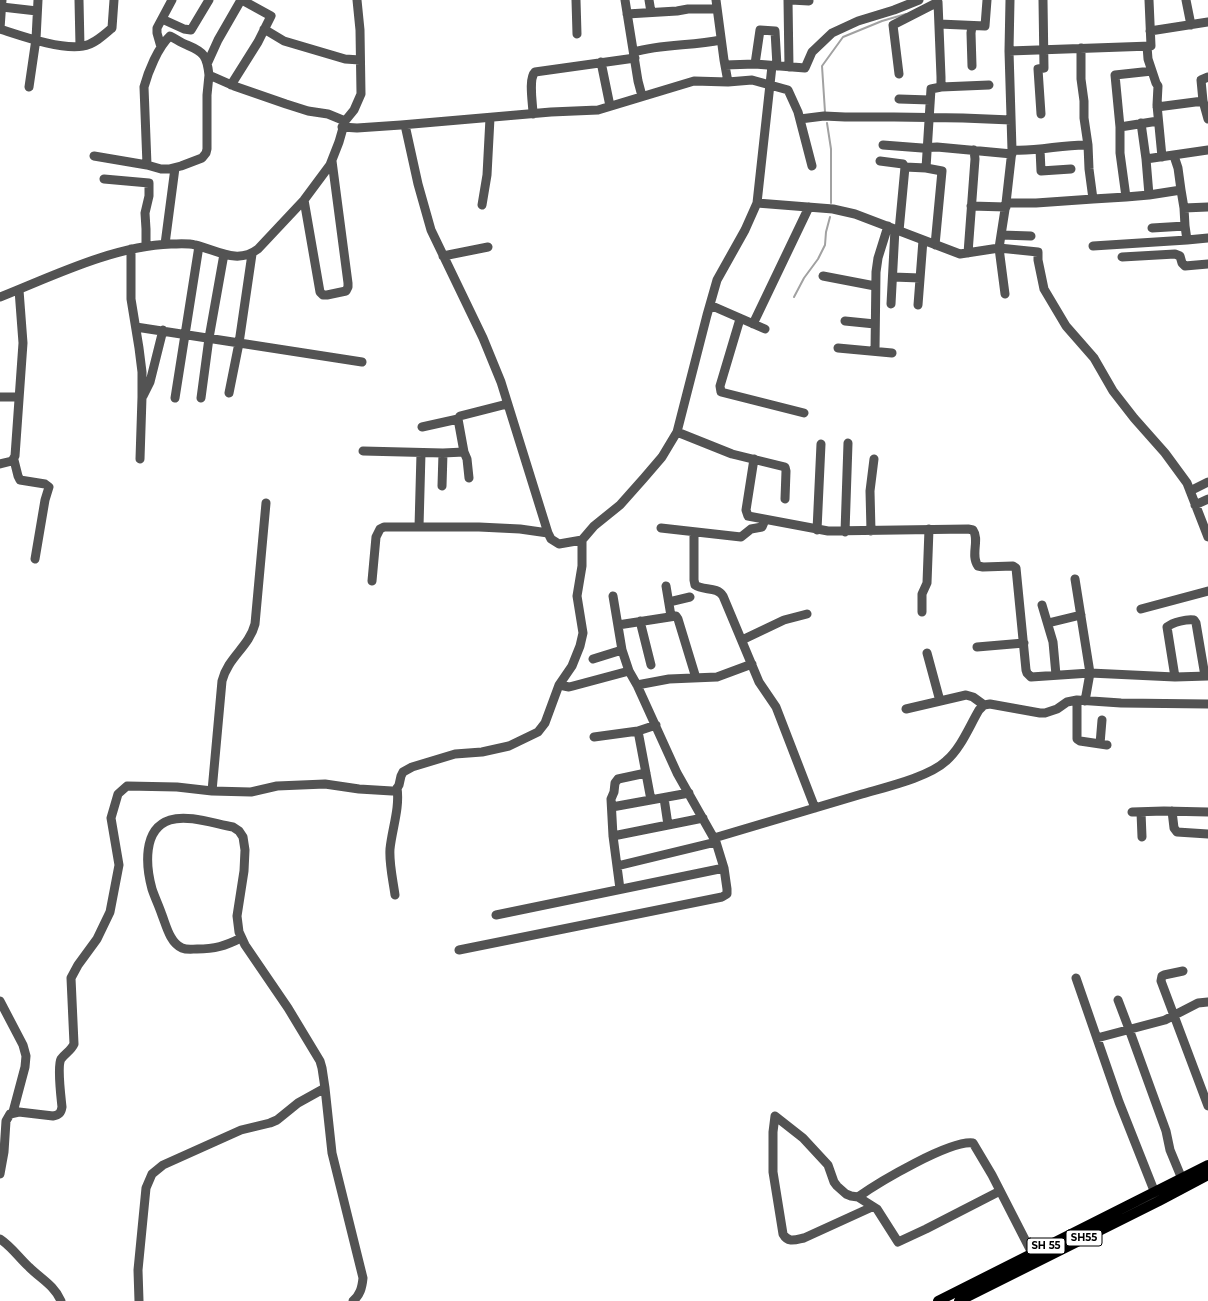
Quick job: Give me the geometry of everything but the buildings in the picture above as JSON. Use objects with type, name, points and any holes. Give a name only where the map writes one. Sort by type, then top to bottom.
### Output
[{"type":"main road","name":"SH 55","points":[[938,1301],[1034,1258],[1208,1165]]},
{"type":"main road","name":"SH55","points":[[959,1301],[1034,1258],[1159,1201],[1208,1175]]},
{"type":"street","points":[[29,87],[36,39],[38,0]]},
{"type":"street","points":[[79,0],[80,46]]},
{"type":"street","points":[[37,10],[2,3],[0,29],[57,45],[70,47],[84,46],[95,41],[112,28],[114,0]]},
{"type":"street","points":[[161,47],[156,31],[172,0]]},
{"type":"street","points":[[162,19],[184,29],[191,30],[209,0]]},
{"type":"street","points":[[208,62],[218,40],[242,0],[256,3],[271,16],[258,42],[231,85]]},
{"type":"street","points":[[0,297],[121,251],[146,246],[165,244],[194,244],[224,254],[242,257],[252,254],[304,200],[330,165],[344,124],[354,110],[361,94],[360,30],[357,0]]},
{"type":"street","points":[[576,0],[577,34]]},
{"type":"street","points":[[625,0],[638,81],[642,96]]},
{"type":"street","points":[[649,0],[651,12]]},
{"type":"street","points":[[789,67],[790,0],[809,1]]},
{"type":"street","points":[[725,64],[754,64],[804,68],[812,52],[832,33],[858,21],[894,10],[919,0]]},
{"type":"street","points":[[939,24],[985,26],[987,0]]},
{"type":"street","points":[[1005,294],[999,248],[1012,152],[1010,0]]},
{"type":"street","points":[[1041,114],[1038,69],[1044,68],[1045,50],[1043,0]]},
{"type":"street","points":[[1010,51],[1151,46],[1149,0]]},
{"type":"street","points":[[1186,0],[1191,24]]},
{"type":"street","points":[[899,74],[893,25],[938,2],[941,87]]},
{"type":"street","points":[[627,14],[677,11],[716,5],[728,82]]},
{"type":"street","points":[[1150,31],[1208,22]]},
{"type":"street","points":[[972,26],[972,66]]},
{"type":"street","points":[[264,29],[284,41],[345,59],[360,60]]},
{"type":"street","points":[[405,125],[418,184],[431,230],[483,338],[500,382],[548,533],[551,539],[559,544],[582,540],[594,526],[620,505],[644,478],[662,457],[677,432],[717,280],[745,230],[757,203],[770,85],[774,66],[775,31],[760,30],[754,64]]},
{"type":"street","points":[[94,156],[161,169],[175,168],[202,158],[206,153],[209,75],[208,62],[204,55],[194,47],[170,36],[161,47],[146,77],[144,87],[146,165]]},
{"type":"street","points":[[533,114],[531,80],[532,74],[535,72],[601,62],[680,45],[699,44],[721,40]]},
{"type":"street","points":[[1147,46],[1148,59],[1158,86],[1157,106],[1162,157]]},
{"type":"street","points":[[1081,48],[1081,79],[1084,101],[1084,118],[1088,145],[1089,169],[1094,199]]},
{"type":"street","points":[[601,62],[610,106]]},
{"type":"street","points":[[1126,197],[1120,153],[1120,127],[1115,75],[1152,71]]},
{"type":"street","points":[[209,75],[231,85],[291,106],[308,111],[328,114],[344,124],[357,128],[598,110],[694,81],[728,82],[752,80],[788,90],[800,119],[812,166]]},
{"type":"street","points":[[1208,77],[1201,80],[1203,102],[1208,120]]},
{"type":"street","points":[[926,168],[931,89],[941,87],[989,85]]},
{"type":"street","points":[[899,99],[930,100]]},
{"type":"street","points":[[1157,106],[1203,102]]},
{"type":"street","points":[[800,119],[824,116],[1011,120]]},
{"type":"street","points":[[482,205],[487,175],[490,118]]},
{"type":"street","points":[[1120,127],[1158,120]]},
{"type":"street","points":[[1141,123],[1149,195]]},
{"type":"street","points":[[883,145],[1012,152],[1072,145],[1088,145]]},
{"type":"street","points":[[1040,149],[1042,170],[1071,169]]},
{"type":"street","points":[[968,253],[975,159],[974,150]]},
{"type":"street","points":[[1146,159],[1208,150]]},
{"type":"street","points":[[1174,156],[1178,168],[1187,240]]},
{"type":"street","points":[[304,200],[320,292],[327,295],[346,291],[348,283],[332,160]]},
{"type":"street","points":[[880,161],[903,164],[905,167],[926,168],[942,171],[935,245]]},
{"type":"street","points":[[891,304],[894,229],[905,167]]},
{"type":"street","points":[[165,244],[175,168]]},
{"type":"street","points":[[104,179],[149,183],[144,213],[146,246]]},
{"type":"street","points":[[971,206],[1126,197],[1181,190]]},
{"type":"street","points":[[757,203],[833,209],[855,214],[960,254],[999,248],[1038,252],[1038,260],[1044,289],[1066,326],[1094,358],[1113,391],[1134,418],[1165,453],[1187,482],[1195,505],[1206,526],[1208,537]]},
{"type":"street","points":[[753,324],[810,207]]},
{"type":"street","points":[[1184,208],[1208,207]]},
{"type":"street","points":[[1152,228],[1185,226]]},
{"type":"street","points":[[875,351],[875,286],[877,264],[894,229]]},
{"type":"street","points":[[1001,235],[1031,236]]},
{"type":"street","points":[[1093,246],[1208,238]]},
{"type":"street","points":[[918,305],[923,240]]},
{"type":"street","points":[[175,398],[199,246]]},
{"type":"street","points":[[443,256],[488,247]]},
{"type":"street","points":[[132,249],[131,299],[141,360],[142,397],[140,459]]},
{"type":"street","points":[[201,398],[209,338],[224,254]]},
{"type":"street","points":[[229,393],[239,343],[252,254]]},
{"type":"street","points":[[1122,257],[1175,254],[1180,256],[1182,263],[1185,266],[1208,264]]},
{"type":"street","points":[[823,276],[875,286]]},
{"type":"street","points":[[893,277],[920,278]]},
{"type":"street","points":[[19,290],[23,343],[14,460],[20,480],[45,484],[49,487],[45,500],[35,559]]},
{"type":"street","points":[[710,305],[765,329]]},
{"type":"street","points":[[740,319],[720,389],[723,394],[804,413]]},
{"type":"street","points":[[845,321],[875,324]]},
{"type":"street","points":[[136,327],[362,362]]},
{"type":"street","points":[[142,397],[150,382],[163,330]]},
{"type":"street","points":[[838,348],[892,353]]},
{"type":"street","points":[[0,397],[18,398]]},
{"type":"street","points":[[422,427],[458,419],[463,415],[508,404]]},
{"type":"street","points":[[458,419],[464,452],[467,459],[469,478]]},
{"type":"street","points":[[677,432],[728,452],[785,467],[785,499]]},
{"type":"street","points":[[845,532],[848,443]]},
{"type":"street","points":[[817,530],[821,444]]},
{"type":"street","points":[[363,451],[420,453],[464,452]]},
{"type":"street","points":[[419,527],[420,453]]},
{"type":"street","points":[[442,486],[443,453]]},
{"type":"street","points":[[754,459],[746,513],[748,516],[817,530],[845,532],[929,529],[973,530],[975,533],[975,560],[978,566],[1013,566],[1016,568],[1026,670],[1028,675],[1034,677],[1090,672],[1175,677],[1206,676],[1196,623],[1194,620],[1190,619],[1169,625],[1167,627],[1175,677]]},
{"type":"street","points":[[871,531],[870,490],[874,459]]},
{"type":"street","points":[[0,464],[14,460]]},
{"type":"street","points":[[1190,491],[1208,482]]},
{"type":"street","points":[[1195,505],[1208,499]]},
{"type":"street","points":[[212,791],[224,672],[228,664],[250,638],[255,624],[266,503]]},
{"type":"street","points":[[661,528],[741,537],[750,529],[762,527],[765,520]]},
{"type":"street","points":[[372,581],[376,537],[380,529],[391,526],[500,528],[548,533]]},
{"type":"street","points":[[922,612],[922,594],[927,583],[929,529]]},
{"type":"street","points":[[694,532],[695,585],[721,592],[761,685],[776,707],[815,808]]},
{"type":"street","points":[[395,896],[390,855],[398,804],[398,786],[400,776],[403,772],[412,767],[455,754],[482,752],[508,746],[538,732],[545,723],[572,666],[580,646],[583,633],[577,596],[582,566],[582,540]]},
{"type":"street","points":[[1075,579],[1090,672],[1081,700],[1077,739],[1080,741],[1104,744],[1102,720]]},
{"type":"street","points":[[666,586],[671,616]]},
{"type":"street","points":[[1141,609],[1208,592]]},
{"type":"street","points":[[459,950],[722,898],[728,892],[724,868],[715,840],[677,773],[656,725],[629,671],[622,650],[613,596]]},
{"type":"street","points":[[669,602],[690,597]]},
{"type":"street","points":[[1042,605],[1053,642],[1056,675]]},
{"type":"street","points":[[742,640],[784,620],[807,614]]},
{"type":"street","points":[[1048,623],[1081,615]]},
{"type":"street","points":[[618,625],[676,616],[696,678]]},
{"type":"street","points":[[640,621],[650,665]]},
{"type":"street","points":[[977,647],[1024,643]]},
{"type":"street","points":[[593,660],[622,650]]},
{"type":"street","points":[[927,653],[940,701]]},
{"type":"street","points":[[637,685],[669,679],[717,677],[752,664]]},
{"type":"street","points":[[563,686],[629,671]]},
{"type":"street","points":[[906,709],[966,694],[973,696],[984,705]]},
{"type":"street","points":[[617,866],[715,840],[934,770],[946,762],[953,754],[979,710],[984,705],[990,704],[1045,713],[1051,712],[1067,702],[1081,700],[1121,703],[1208,704]]},
{"type":"street","points":[[594,736],[638,731],[656,725]]},
{"type":"street","points":[[638,731],[651,800]]},
{"type":"street","points":[[620,889],[613,836],[611,799],[616,781],[621,778],[646,773]]},
{"type":"street","points":[[13,1112],[53,1116],[58,1115],[61,1112],[60,1065],[62,1058],[72,1049],[74,1039],[71,978],[78,965],[97,939],[110,912],[119,865],[111,818],[118,794],[127,786],[251,792],[277,786],[325,784],[366,790],[392,791],[396,790],[398,786]]},
{"type":"street","points":[[612,807],[689,793]]},
{"type":"street","points":[[664,798],[668,825]]},
{"type":"street","points":[[1172,811],[1174,828],[1177,832],[1208,834]]},
{"type":"street","points":[[1142,837],[1136,812],[1208,812]]},
{"type":"street","points":[[241,938],[229,944],[211,949],[182,948],[174,941],[153,891],[149,872],[148,855],[151,837],[154,830],[168,820],[178,818],[191,819],[233,827],[239,831],[243,837],[245,850],[237,926],[241,938],[288,1008],[320,1062],[322,1068],[332,1153],[363,1278],[362,1288],[357,1298],[352,1301]]},
{"type":"street","points":[[613,836],[703,818]]},
{"type":"street","points":[[496,915],[724,868]]},
{"type":"street","points":[[1183,971],[1164,975],[1162,978],[1162,984],[1208,1106]]},
{"type":"street","points":[[1076,978],[1119,1102],[1155,1193]]},
{"type":"street","points":[[1118,1000],[1166,1131],[1170,1150],[1182,1179]]},
{"type":"street","points":[[0,1001],[23,1046],[26,1056],[25,1067],[13,1112],[8,1116],[6,1121],[4,1152],[0,1174]]},
{"type":"street","points":[[1097,1038],[1165,1020],[1198,1003],[1208,1002]]},
{"type":"street","points":[[138,1301],[138,1270],[146,1196],[148,1181],[152,1174],[163,1165],[241,1130],[277,1120],[298,1103],[325,1088]]},
{"type":"street","points":[[872,1207],[804,1238],[794,1241],[785,1239],[773,1172],[773,1132],[775,1116],[803,1138],[828,1165],[837,1186],[846,1194],[858,1197],[877,1209],[898,1242],[1000,1191]]},
{"type":"street","points":[[858,1197],[883,1181],[955,1145],[966,1142],[973,1143],[1000,1191],[1034,1258]]},
{"type":"street","points":[[0,1239],[7,1243],[29,1267],[53,1288],[61,1301]]},
{"type":"waterway","points":[[825,112],[822,66],[843,37],[882,21],[906,14]]},
{"type":"waterway","points":[[827,123],[831,149],[831,203]]},
{"type":"waterway","points":[[794,297],[825,245],[826,232],[830,217]]}]
